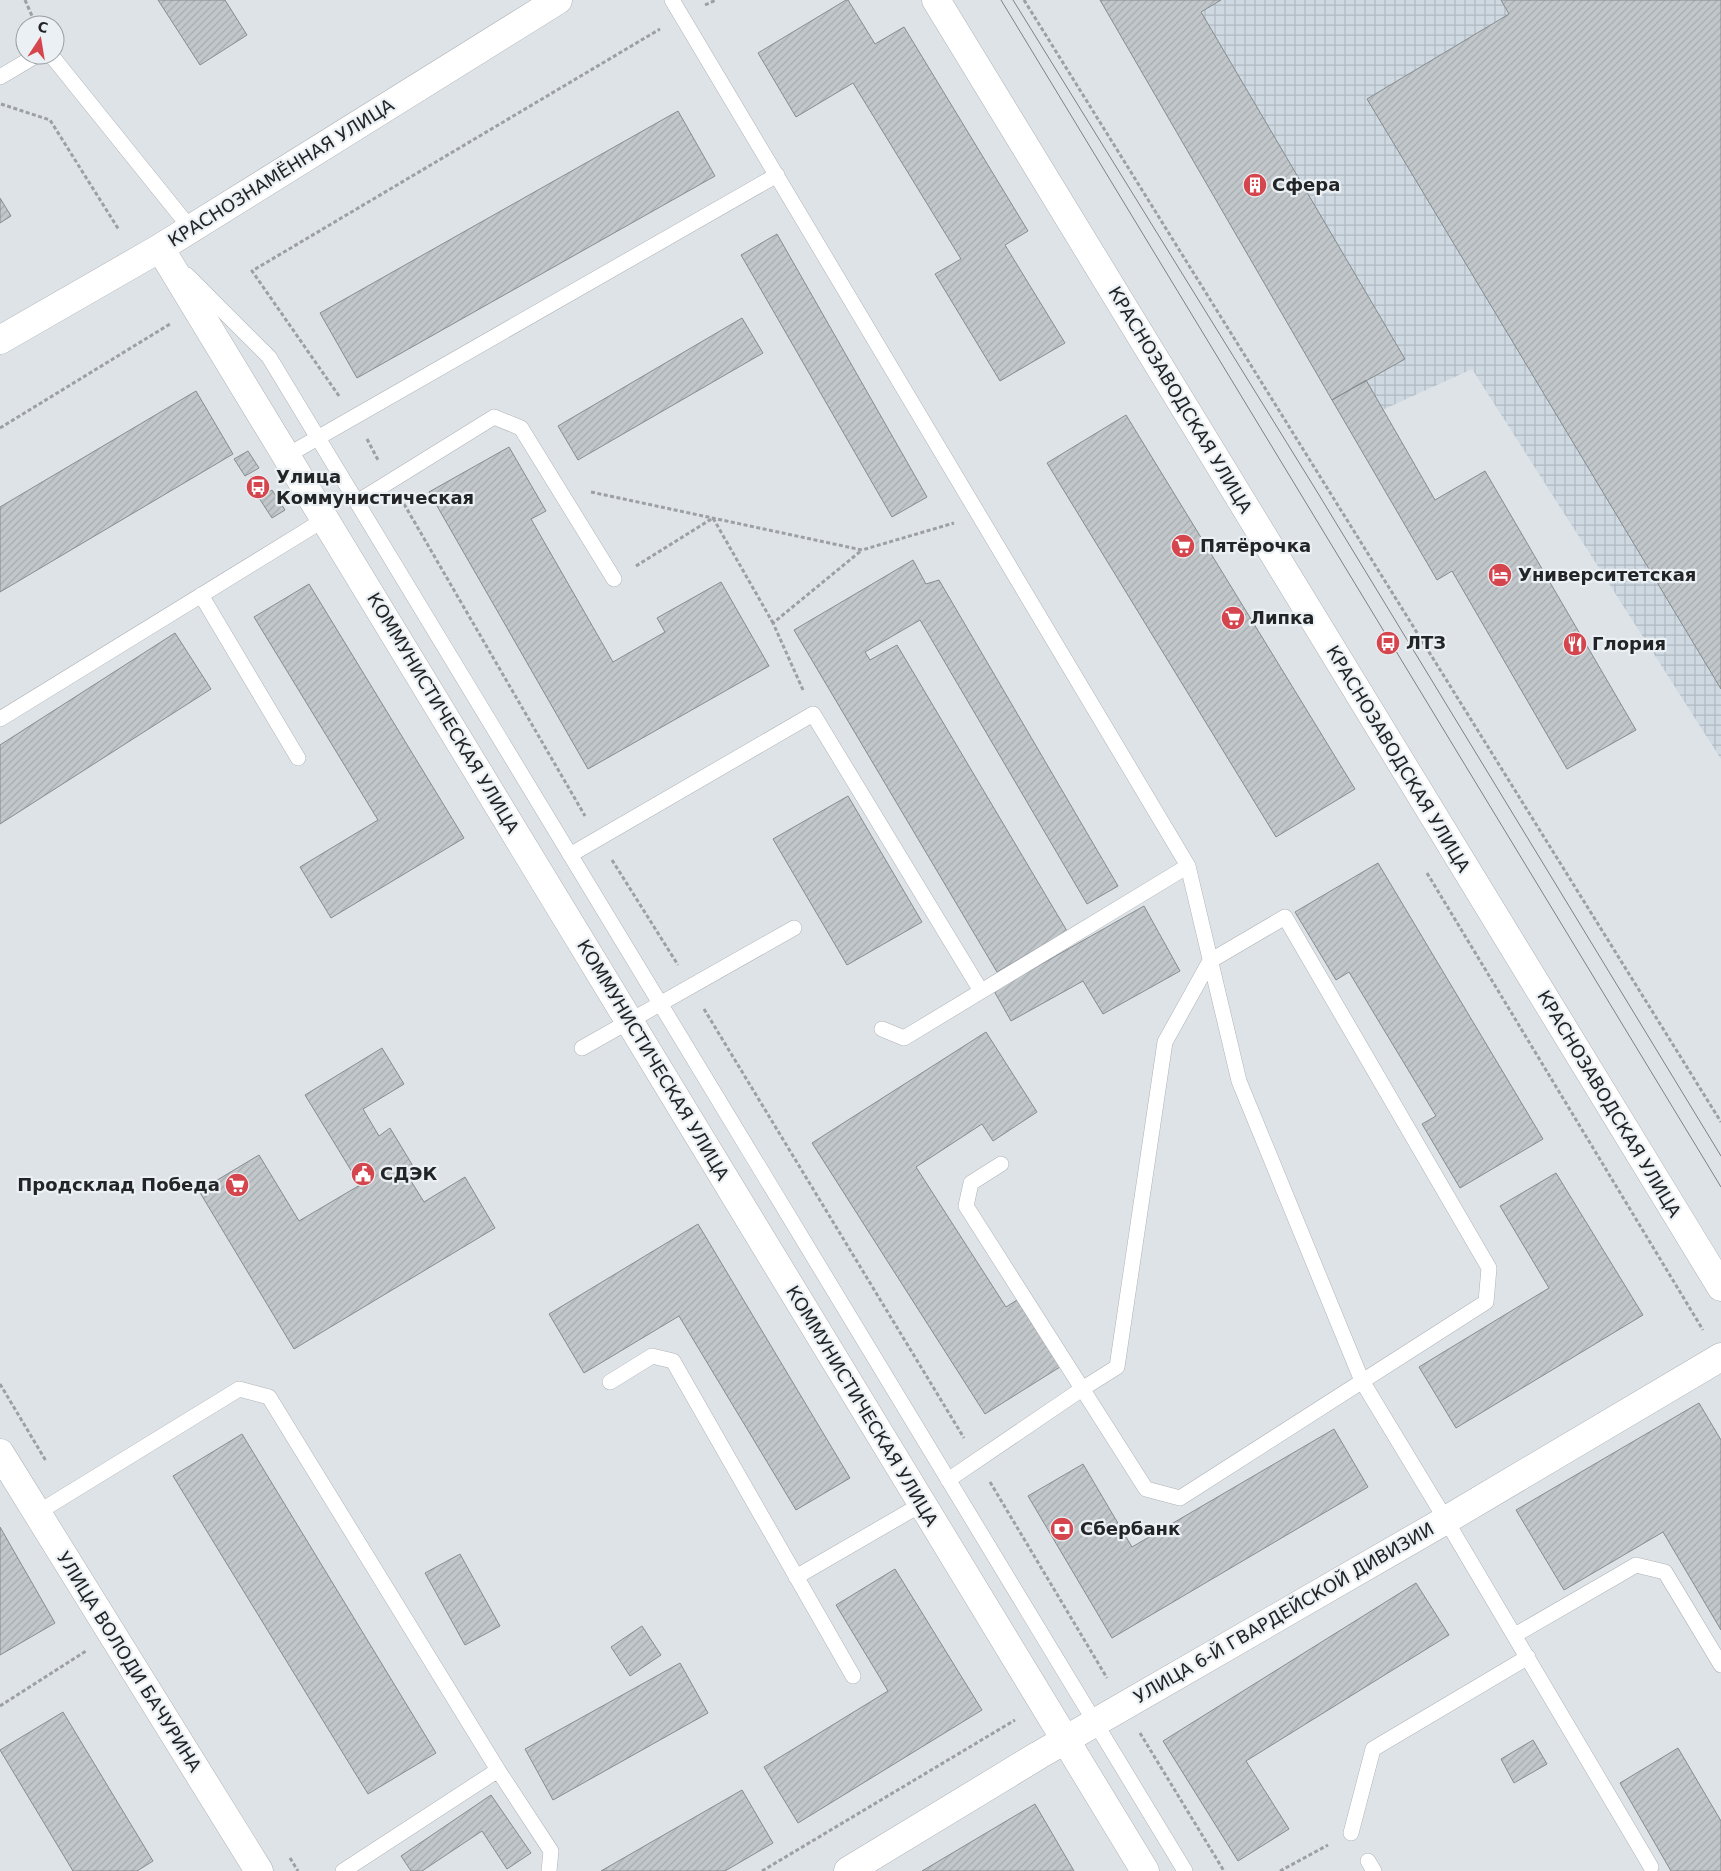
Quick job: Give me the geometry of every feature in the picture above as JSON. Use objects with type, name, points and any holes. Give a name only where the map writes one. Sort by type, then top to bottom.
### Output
[{"type":"street","name":"КРАСНОЗНАМЁННАЯ УЛИЦА","points":[[0,340],[160,248],[558,0]]},
{"type":"street","name":"КРАСНОЗАВОДСКАЯ УЛИЦА","points":[[936,0],[1721,1287]]},
{"type":"street","name":"КОММУНИСТИЧЕСКАЯ УЛИЦА","points":[[160,248],[1145,1871]]},
{"type":"street","name":"УЛИЦА 6-Й ГВАРДЕЙСКОЙ ДИВИЗИИ","points":[[848,1871],[1065,1740],[1446,1520],[1721,1357]]},
{"type":"street","name":"УЛИЦА ВОЛОДИ БАЧУРИНА","points":[[0,1453],[259,1871]]},
{"type":"lane","points":[[672,0],[1188,866],[1239,1081],[1362,1381],[1515,1635],[1651,1867]]},
{"type":"lane","points":[[0,77],[20,65]]},
{"type":"lane","points":[[59,65],[191,229]]},
{"type":"lane","points":[[286,456],[777,176]]},
{"type":"lane","points":[[160,248],[269,357],[1185,1871]]},
{"type":"lane","points":[[357,502],[494,417],[521,428],[614,579]]},
{"type":"lane","points":[[0,719],[325,519]]},
{"type":"lane","points":[[201,595],[298,758]]},
{"type":"lane","points":[[570,855],[814,714],[981,991]]},
{"type":"lane","points":[[882,1029],[904,1038],[1188,866]]},
{"type":"lane","points":[[948,1480],[1082,1388],[1117,1367],[1166,1042],[1210,961],[1285,917],[1489,1268],[1486,1302],[1180,1498],[1146,1489],[1082,1388],[966,1206],[971,1183],[1001,1164]]},
{"type":"lane","points":[[582,1048],[794,928]]},
{"type":"lane","points":[[610,1382],[652,1356],[673,1361],[853,1676]]},
{"type":"lane","points":[[37,1513],[239,1389],[269,1397],[498,1770],[552,1852],[550,1871]]},
{"type":"lane","points":[[796,1576],[922,1504]]},
{"type":"lane","points":[[1515,1635],[1636,1565],[1665,1572],[1721,1665]]},
{"type":"lane","points":[[1350,1833],[1373,1749],[1528,1657]]},
{"type":"lane","points":[[343,1871],[498,1770]]},
{"type":"path","points":[[25,0],[32,15]]},
{"type":"path","points":[[716,0],[682,16],[252,271],[355,418],[598,838],[691,987],[1224,1871]]},
{"type":"path","points":[[1024,0],[1721,1122]]},
{"type":"path","points":[[0,104],[50,120],[119,230]]},
{"type":"path","points":[[0,428],[174,322]]},
{"type":"path","points":[[556,484],[862,550]]},
{"type":"path","points":[[773,623],[862,550],[979,515]]},
{"type":"path","points":[[614,579],[713,518]]},
{"type":"path","points":[[713,518],[773,623],[814,714]]},
{"type":"path","points":[[0,1706],[112,1634]]},
{"type":"path","points":[[762,1871],[1017,1719]]},
{"type":"path","points":[[1280,1871],[1350,1833]]},
{"type":"shaded area","points":[[1150,0],[1721,0],[1721,759],[1472,369],[1367,417]]},
{"type":"building","points":[[158,0],[225,0],[247,35],[200,65]]},
{"type":"building","points":[[848,0],[875,44],[904,27],[1028,231],[1005,245],[1065,343],[1000,381],[935,274],[961,259],[853,83],[796,117],[758,53]]},
{"type":"building","name":"Сфера","points":[[1100,0],[1221,0],[1201,12],[1405,359],[1332,400]]},
{"type":"building","points":[[1501,0],[1721,0],[1721,689],[1367,99],[1509,14]]},
{"type":"building","points":[[678,111],[715,176],[357,378],[320,313]]},
{"type":"building","points":[[0,198],[11,216],[0,223]]},
{"type":"building","points":[[777,234],[927,497],[892,517],[741,255]]},
{"type":"building","points":[[742,318],[763,353],[578,460],[558,426]]},
{"type":"building","name":"Университетская","points":[[1366,380],[1435,500],[1485,471],[1636,730],[1567,769],[1452,571],[1437,580],[1332,400]]},
{"type":"building","points":[[196,391],[233,454],[0,592],[0,507]]},
{"type":"building","points":[[1126,415],[1355,789],[1276,837],[1047,463]]},
{"type":"building","points":[[509,447],[546,511],[531,519],[613,662],[665,632],[657,618],[721,582],[769,666],[588,769],[429,492]]},
{"type":"building","points":[[248,451],[259,468],[245,476],[234,459]]},
{"type":"building","points":[[272,490],[285,510],[272,518],[259,498]]},
{"type":"building","points":[[913,560],[926,584],[939,580],[1118,886],[1087,904],[920,620],[865,652],[870,660],[897,645],[1067,931],[997,972],[794,630]]},
{"type":"building","points":[[309,584],[464,838],[331,918],[300,867],[378,820],[254,617]]},
{"type":"building","points":[[175,633],[211,689],[0,824],[0,745]]},
{"type":"building","points":[[848,796],[922,922],[847,965],[773,839]]},
{"type":"building","points":[[1378,863],[1543,1139],[1460,1188],[1422,1124],[1436,1116],[1349,972],[1336,980],[1295,912]]},
{"type":"building","points":[[1144,906],[1180,971],[1103,1014],[1083,981],[1011,1021],[994,991]]},
{"type":"building","points":[[986,1032],[1037,1112],[993,1141],[982,1124],[916,1167],[1006,1307],[1017,1300],[1060,1367],[985,1414],[812,1143]]},
{"type":"building","points":[[382,1048],[404,1084],[363,1109],[379,1136],[390,1128],[419,1176],[411,1181],[424,1202],[465,1177],[495,1228],[294,1349],[199,1191],[259,1155],[299,1221],[360,1185],[305,1095]]},
{"type":"building","points":[[1556,1173],[1643,1315],[1456,1428],[1419,1367],[1549,1288],[1500,1206]]},
{"type":"building","points":[[698,1224],[850,1478],[796,1510],[679,1316],[584,1373],[549,1314]]},
{"type":"building","points":[[1699,1403],[1721,1440],[1721,1630],[1663,1532],[1564,1590],[1516,1510]]},
{"type":"building","points":[[1334,1429],[1368,1487],[1112,1638],[1028,1496],[1083,1464],[1132,1547]]},
{"type":"building","points":[[242,1434],[436,1753],[368,1794],[173,1476]]},
{"type":"building","points":[[0,1527],[55,1623],[0,1655]]},
{"type":"building","points":[[460,1554],[500,1626],[465,1645],[425,1573]]},
{"type":"building","points":[[895,1569],[982,1710],[798,1823],[764,1767],[888,1691],[836,1605]]},
{"type":"building","points":[[1416,1583],[1449,1635],[1246,1761],[1289,1829],[1238,1861],[1163,1741]]},
{"type":"building","points":[[642,1626],[661,1655],[630,1676],[611,1647]]},
{"type":"building","points":[[680,1663],[708,1713],[553,1800],[525,1749]]},
{"type":"building","points":[[63,1712],[153,1861],[137,1871],[73,1871],[0,1750]]},
{"type":"building","points":[[1533,1740],[1547,1764],[1514,1783],[1501,1759]]},
{"type":"building","points":[[1678,1748],[1721,1821],[1721,1871],[1671,1871],[1620,1783]]},
{"type":"building","points":[[742,1790],[773,1843],[725,1871],[601,1871]]},
{"type":"building","points":[[491,1795],[531,1853],[507,1869],[482,1831],[422,1871],[411,1871],[401,1856]]},
{"type":"building","points":[[1035,1804],[1074,1871],[922,1871]]},
{"type":"tram line","points":[[1001,0],[1721,1187]]},
{"type":"tram line","points":[[1013,0],[1316,490],[1721,1156]]},
{"type":"place","name":"Сфера","points":[[1255,185]]},
{"type":"place","name":"Улица Коммунистическая","points":[[258,487]]},
{"type":"place","name":"Пятёрочка","points":[[1183,546]]},
{"type":"place","name":"Университетская","points":[[1500,575]]},
{"type":"place","name":"Липка","points":[[1233,618]]},
{"type":"place","name":"ЛТЗ","points":[[1388,643]]},
{"type":"place","name":"Глория","points":[[1575,644]]},
{"type":"place","name":"СДЭК","points":[[363,1174]]},
{"type":"place","name":"Продсклад Победа","points":[[237,1185]]},
{"type":"place","name":"Сбербанк","points":[[1062,1529]]}]
